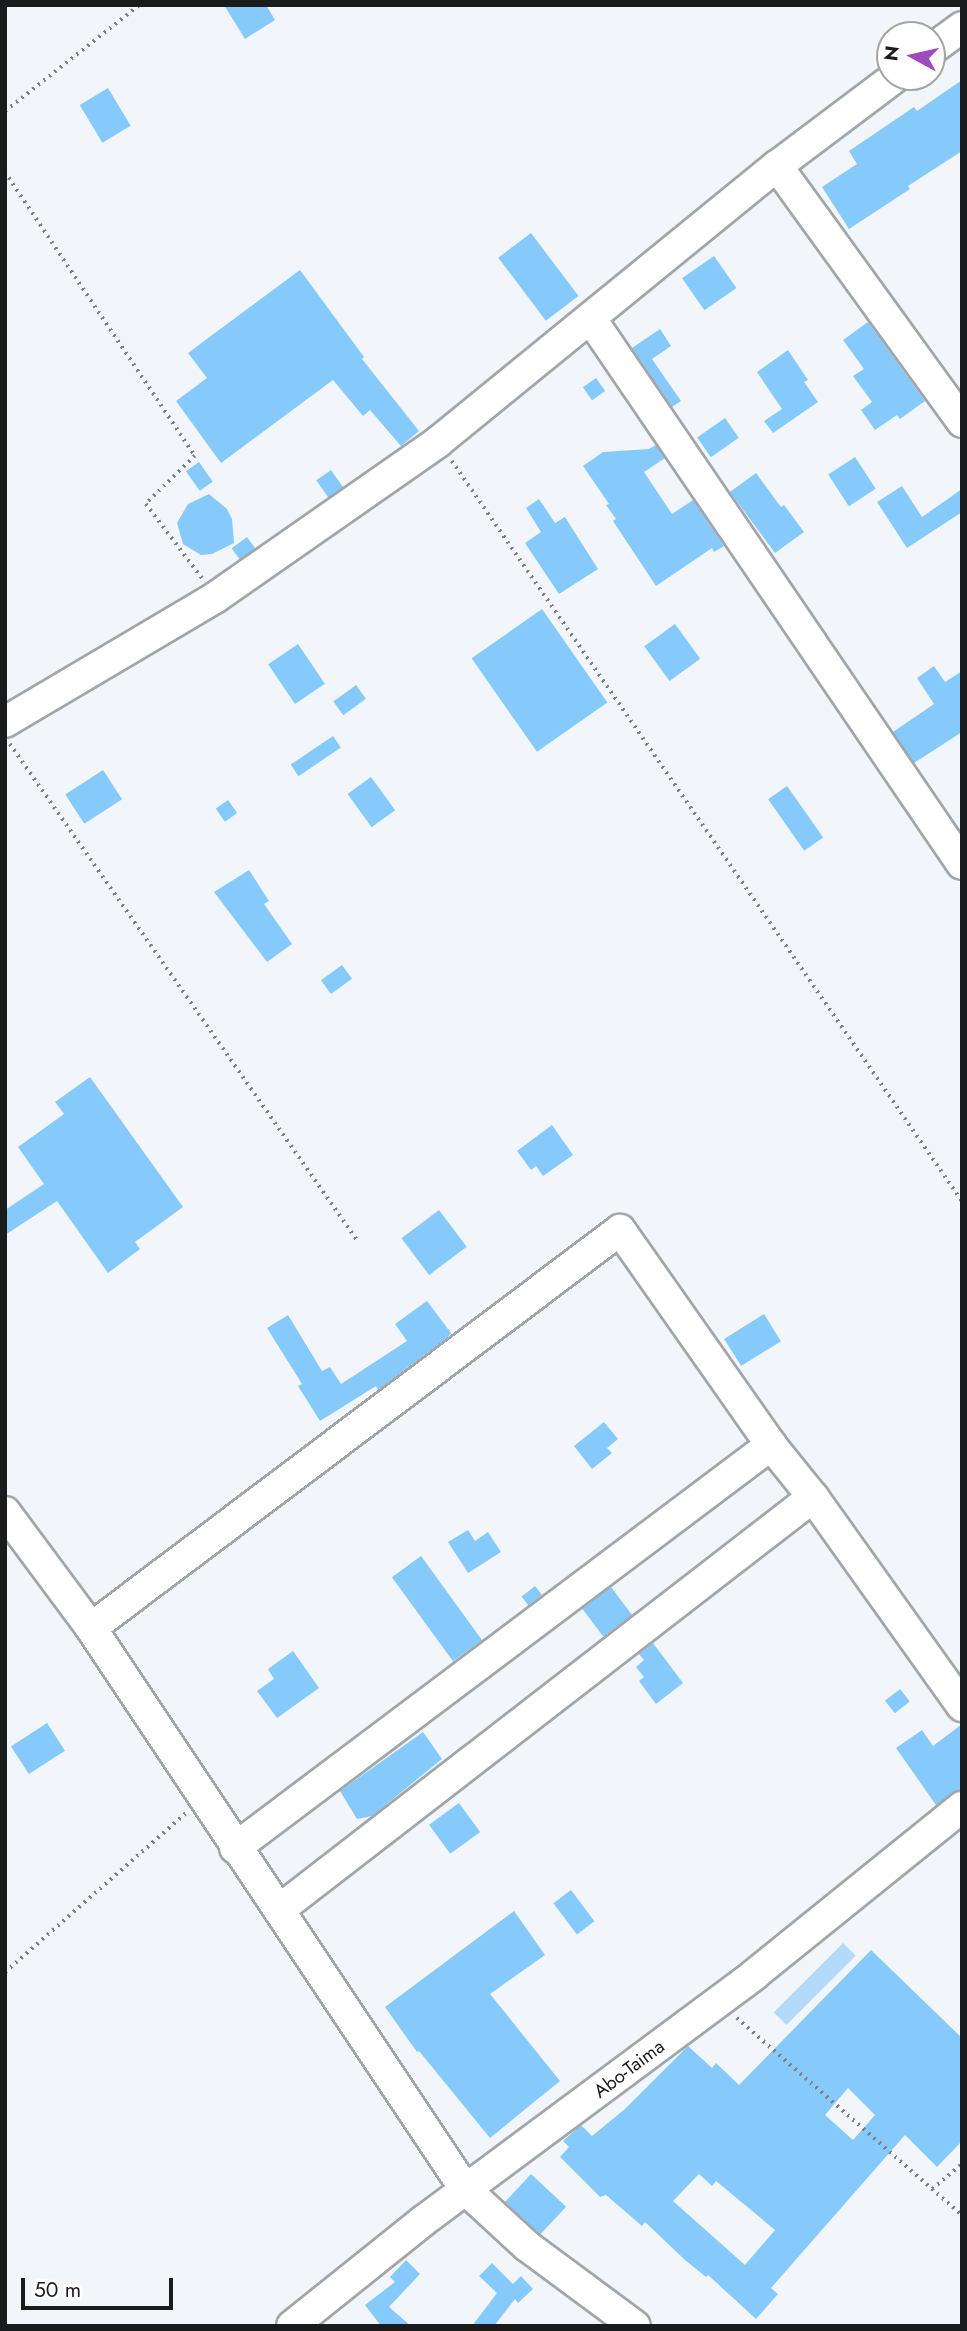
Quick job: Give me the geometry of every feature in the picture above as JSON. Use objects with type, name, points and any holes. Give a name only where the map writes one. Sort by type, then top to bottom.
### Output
[{"type":"street","points":[[946,39],[962,27]]},
{"type":"street","points":[[5,722],[216,597],[439,442],[777,166],[876,91]]},
{"type":"street","points":[[777,166],[962,422]]},
{"type":"street","points":[[591,319],[962,864]]},
{"type":"street","points":[[91,1628],[620,1230],[771,1445],[813,1497],[962,1706]]},
{"type":"street","points":[[235,1848],[771,1445]]},
{"type":"street","points":[[279,1910],[813,1497]]},
{"type":"street","points":[[5,1512],[91,1628],[464,2189],[527,2246],[635,2326]]},
{"type":"street","name":"Abo-Taima","points":[[292,2326],[464,2189],[719,2001],[962,1807]]},
{"type":"path","points":[[5,111],[139,5]]},
{"type":"path","points":[[5,172],[195,456],[146,504],[216,597]]},
{"type":"path","points":[[5,190],[13,186]]},
{"type":"path","points":[[439,442],[962,1201]]},
{"type":"path","points":[[5,736],[357,1240]]},
{"type":"path","points":[[5,1972],[203,1798]]},
{"type":"path","points":[[719,2001],[962,2215]]},
{"type":"path","points":[[932,2189],[962,2164]]},
{"type":"water","points":[[843,1943],[856,1956],[786,2025],[774,2012]]},
{"type":"building","points":[[224,5],[266,5],[275,20],[245,39]]},
{"type":"building","points":[[962,80],[962,151],[849,229],[822,187],[857,164],[849,151],[914,107],[917,111]]},
{"type":"building","points":[[108,88],[131,126],[102,143],[80,105]]},
{"type":"building","points":[[531,233],[579,296],[546,321],[498,258]]},
{"type":"building","points":[[714,256],[736,288],[704,310],[682,278]]},
{"type":"building","points":[[300,270],[364,357],[362,359],[419,431],[401,446],[370,410],[363,416],[333,380],[221,463],[176,401],[207,378],[188,353]]},
{"type":"building","points":[[868,322],[925,401],[900,419],[897,415],[875,430],[861,410],[872,402],[853,376],[864,369],[843,340]]},
{"type":"building","points":[[660,329],[671,346],[652,359],[681,401],[672,407],[632,348]]},
{"type":"building","points":[[788,350],[808,380],[804,382],[818,402],[773,433],[764,421],[782,409],[757,372]]},
{"type":"building","points":[[596,378],[605,391],[592,400],[583,387]]},
{"type":"building","points":[[725,418],[739,438],[711,457],[697,438]]},
{"type":"building","points":[[656,445],[665,458],[644,472],[672,514],[693,500],[724,546],[714,552],[712,548],[656,586],[613,521],[616,519],[606,505],[609,504],[583,466],[603,452],[649,449]]},
{"type":"building","points":[[855,457],[876,489],[849,506],[828,474]]},
{"type":"building","points":[[199,462],[213,482],[200,491],[186,471]]},
{"type":"building","points":[[331,470],[343,487],[328,498],[316,480]]},
{"type":"building","points":[[756,473],[804,532],[775,553],[730,492]]},
{"type":"building","points":[[902,486],[922,517],[962,489],[962,512],[907,548],[877,502]]},
{"type":"building","points":[[209,494],[227,509],[232,519],[234,543],[212,554],[201,555],[183,544],[177,523],[188,504]]},
{"type":"building","points":[[539,499],[555,523],[565,517],[598,569],[559,594],[525,543],[541,532],[526,508]]},
{"type":"building","points":[[247,537],[255,548],[240,559],[232,548]]},
{"type":"building","points":[[542,609],[607,702],[537,752],[472,658]]},
{"type":"building","points":[[675,624],[700,659],[670,681],[644,646]]},
{"type":"building","points":[[298,644],[325,684],[295,704],[268,664]]},
{"type":"building","points":[[934,666],[945,682],[962,671],[962,732],[914,763],[893,732],[934,704],[917,678]]},
{"type":"building","points":[[356,685],[366,699],[343,715],[333,701]]},
{"type":"building","points":[[333,736],[341,748],[299,776],[291,765]]},
{"type":"building","points":[[103,770],[122,799],[84,824],[65,795]]},
{"type":"building","points":[[371,777],[395,810],[372,827],[348,794]]},
{"type":"building","points":[[787,786],[823,838],[804,851],[768,799]]},
{"type":"building","points":[[228,800],[237,813],[225,822],[216,809]]},
{"type":"building","points":[[249,870],[269,901],[264,904],[292,944],[267,962],[214,892]]},
{"type":"building","points":[[342,965],[352,979],[331,994],[321,980]]},
{"type":"building","points":[[90,1077],[183,1207],[135,1242],[140,1249],[108,1273],[57,1201],[5,1235],[5,1210],[44,1184],[18,1147],[64,1114],[55,1102]]},
{"type":"building","points":[[552,1125],[573,1155],[543,1176],[536,1166],[531,1170],[517,1151]]},
{"type":"building","points":[[439,1210],[467,1247],[429,1275],[401,1238]]},
{"type":"building","points":[[427,1301],[451,1333],[448,1337],[378,1390],[376,1386],[320,1421],[298,1386],[302,1384],[267,1328],[288,1315],[322,1371],[330,1367],[341,1384],[407,1341],[395,1324]]},
{"type":"building","points":[[764,1314],[781,1341],[741,1366],[724,1339]]},
{"type":"building","points":[[604,1422],[618,1439],[607,1448],[612,1453],[592,1469],[574,1446]]},
{"type":"building","points":[[468,1530],[475,1541],[488,1532],[501,1552],[468,1573],[448,1542]]},
{"type":"building","points":[[421,1556],[482,1640],[453,1661],[392,1577]]},
{"type":"building","points":[[535,1586],[542,1595],[528,1605],[522,1596]]},
{"type":"building","points":[[611,1587],[632,1615],[603,1637],[582,1609]]},
{"type":"building","points":[[653,1643],[683,1683],[656,1704],[639,1681],[644,1677],[636,1667],[644,1660],[639,1654]]},
{"type":"building","points":[[293,1651],[319,1688],[277,1718],[257,1691],[274,1679],[268,1669]]},
{"type":"building","points":[[900,1689],[910,1702],[895,1713],[885,1701]]},
{"type":"building","points":[[47,1723],[65,1751],[29,1774],[11,1746]]},
{"type":"building","points":[[962,1724],[962,1790],[952,1793],[936,1805],[896,1748],[922,1730],[933,1746]]},
{"type":"building","points":[[423,1732],[442,1759],[372,1816],[357,1819],[340,1791]]},
{"type":"building","points":[[459,1803],[480,1832],[450,1854],[429,1825]]},
{"type":"building","points":[[571,1890],[594,1921],[577,1934],[553,1903]]},
{"type":"building","points":[[514,1911],[545,1955],[490,1994],[560,2081],[490,2138],[419,2051],[417,2052],[385,2007]]},
{"type":"building","points":[[871,1950],[962,2038],[962,2141],[937,2167],[905,2135],[771,2288],[778,2294],[756,2319],[708,2275],[706,2277],[685,2260],[645,2222],[642,2226],[606,2195],[600,2197],[560,2157],[569,2147],[563,2141],[581,2125],[592,2136],[625,2109],[688,2046],[712,2068],[716,2063],[739,2085]],"holes":[[[848,2088],[875,2115],[853,2140],[825,2115]],[[699,2174],[712,2186],[716,2181],[775,2230],[745,2265],[673,2201]]]},
{"type":"building","points":[[531,2174],[566,2207],[540,2235],[505,2202]]},
{"type":"building","points":[[406,2260],[420,2274],[389,2307],[411,2326],[381,2326],[365,2305],[395,2282],[390,2277]]},
{"type":"building","points":[[492,2263],[513,2284],[521,2276],[533,2289],[518,2303],[515,2299],[494,2326],[472,2326],[497,2293],[479,2276]]}]
